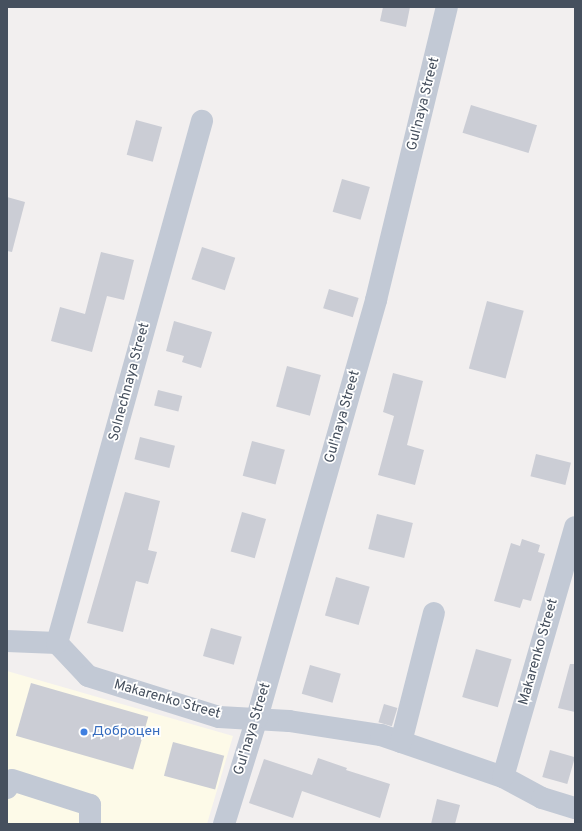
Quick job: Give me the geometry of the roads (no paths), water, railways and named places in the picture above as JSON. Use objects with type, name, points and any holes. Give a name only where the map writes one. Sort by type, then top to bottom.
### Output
[{"type":"street","name":"Gul'naya Street","points":[[224,824],[257,718],[376,300],[447,7]]},
{"type":"street","name":"Solnechnaya Street","points":[[57,643],[202,121]]},
{"type":"street","name":"Makarenko Street","points":[[503,777],[575,527]]},
{"type":"street","points":[[401,742],[434,613]]},
{"type":"street","points":[[7,641],[57,643]]},
{"type":"street","name":"Makarenko Street","points":[[57,643],[88,676],[219,716],[257,718],[373,734],[503,777],[542,798],[575,808]]},
{"type":"street","points":[[7,788],[12,780],[90,806],[90,824]]},
{"type":"place","name":"Доброцен","points":[[84,732]]}]
